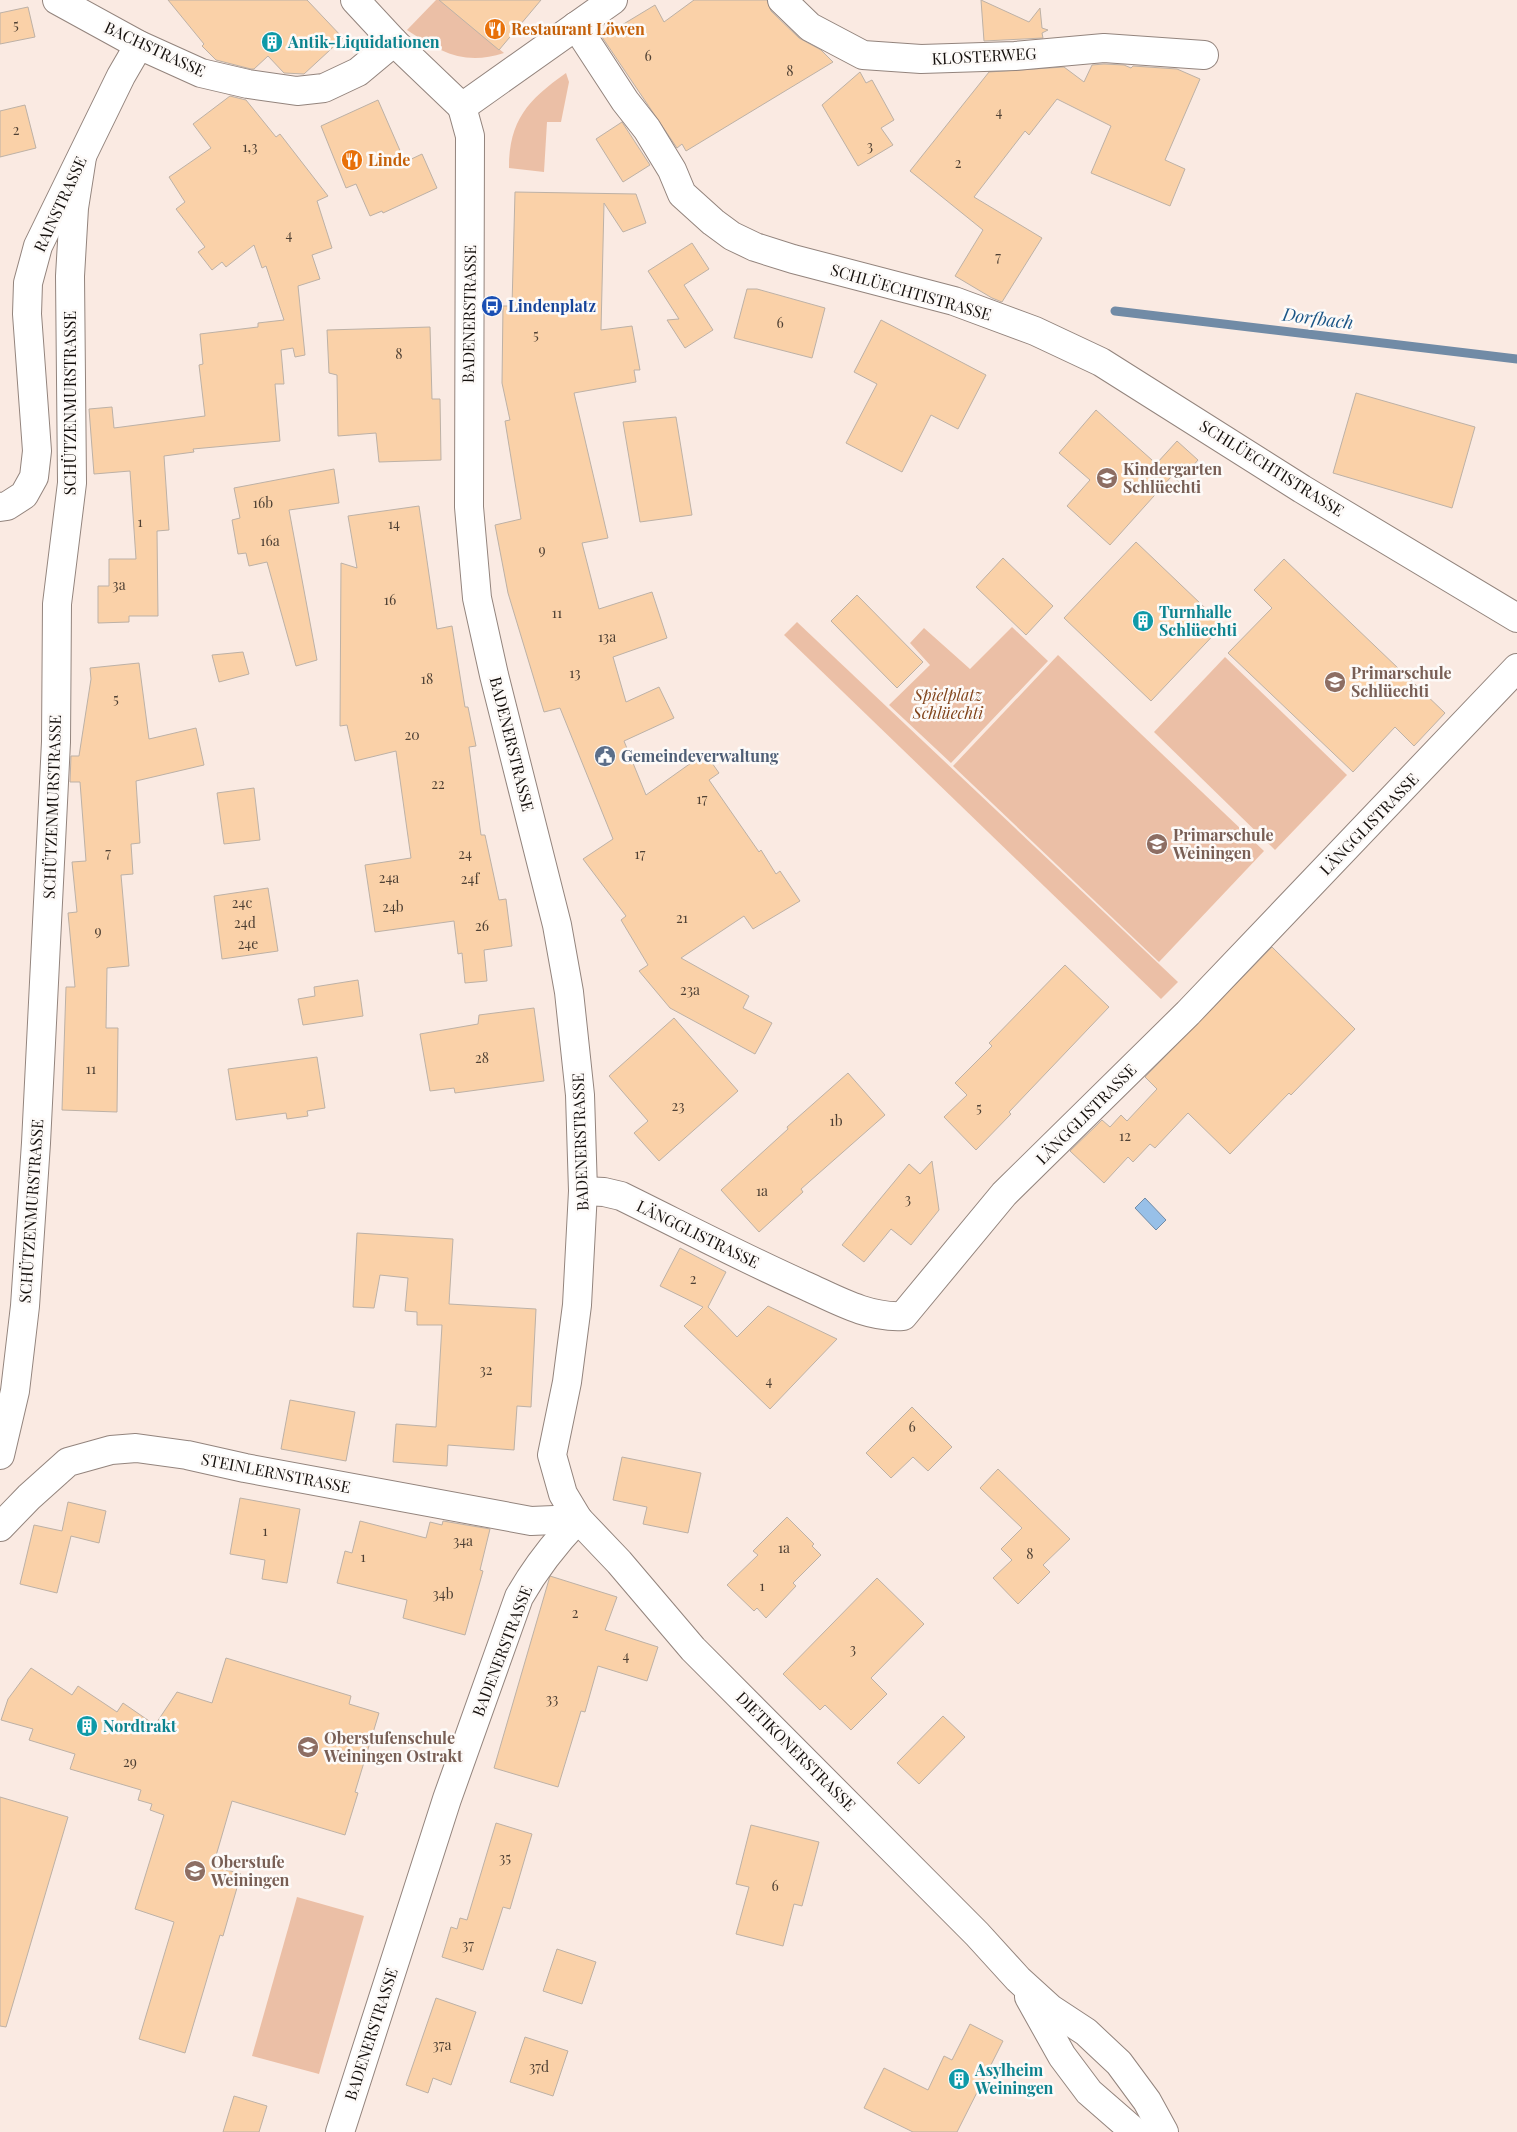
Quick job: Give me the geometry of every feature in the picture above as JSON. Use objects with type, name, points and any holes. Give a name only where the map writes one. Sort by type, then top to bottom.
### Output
[{"type":"street","name":"BACHSTRASSE","points":[[57,0],[139,45],[201,73],[248,84],[297,91],[324,88],[358,72],[394,42]]},
{"type":"street","points":[[355,0],[394,42],[462,107],[613,0]]},
{"type":"street","name":"KLOSTERWEG","points":[[782,0],[810,27],[864,55],[921,59],[1015,56],[1104,48],[1204,55]]},
{"type":"street","name":"SCHLÜECHTISTRASSE","points":[[576,26],[625,101],[647,129],[672,170],[682,194],[713,222],[732,236],[755,247],[793,259],[954,300],[1035,330],[1101,362],[1302,488],[1517,618]]},
{"type":"street","name":"RAINSTRASSE","points":[[0,507],[7,506],[24,495],[34,477],[37,451],[27,314],[28,283],[38,246],[121,76],[139,45]]},
{"type":"street","name":"BADENERSTRASSE","points":[[340,2132],[449,1792],[519,1597],[530,1577],[552,1546],[578,1519],[563,1494],[552,1455],[566,1382],[577,1305],[583,1191],[580,1095],[569,992],[557,925],[494,675],[477,598],[469,507],[470,136],[462,107]]},
{"type":"street","name":"SCHÜTZENMURSTRASSE","points":[[0,1455],[15,1391],[25,1306],[36,1143],[56,742],[57,604],[72,483],[70,276],[74,208],[82,157]]},
{"type":"street","name":"LÄNGGLISTRASSE","points":[[583,1191],[604,1192],[621,1196],[773,1272],[865,1312],[903,1316],[1004,1194],[1188,1013],[1517,668]]},
{"type":"street","name":"STEINLERNSTRASSE","points":[[0,1527],[29,1497],[68,1462],[111,1450],[136,1448],[187,1455],[255,1470],[531,1520],[578,1519]]},
{"type":"street","name":"DIETIKONERSTRASSE","points":[[578,1519],[619,1562],[693,1649],[956,1912],[1018,1979],[1051,2008],[1086,2032],[1119,2063],[1147,2101],[1164,2132]]},
{"type":"street","name":"DIETIKONERSTRASSE","points":[[1018,1979],[1062,2056],[1088,2092],[1135,2132]]},
{"type":"green space","points":[[436,0],[440,0],[504,53],[477,58],[453,55],[430,45],[407,30]]},
{"type":"green space","points":[[566,73],[569,82],[561,122],[547,122],[544,172],[509,168],[513,137],[523,113],[541,92]]},
{"type":"green space","points":[[797,622],[1178,982],[1161,999],[784,635]]},
{"type":"green space","name":"Spielplatz Schlüechti","points":[[1012,627],[1048,661],[951,763],[889,705],[930,665],[910,643],[924,628],[970,669]]},
{"type":"green space","points":[[1058,655],[1264,851],[1159,962],[953,766]]},
{"type":"green space","points":[[1225,657],[1347,775],[1275,850],[1154,732]]},
{"type":"green space","points":[[297,1897],[364,1916],[319,2074],[252,2056]]},
{"type":"water","points":[[1145,1198],[1166,1220],[1156,1230],[1135,1208]]},
{"type":"building","name":"Antik-Liquidationen","points":[[168,0],[307,0],[343,38],[304,74],[284,73],[268,56],[254,69],[251,69],[216,60],[202,46],[204,44]]},
{"type":"building","name":"Restaurant Löwen","points":[[439,0],[541,0],[499,50]]},
{"type":"building","points":[[694,0],[767,0],[771,11],[799,38],[821,50],[833,62],[686,151],[682,144],[677,148],[602,37],[655,5],[664,22]]},
{"type":"building","points":[[981,0],[1029,22],[1040,8],[1042,28],[1048,30],[1042,33],[1043,38],[984,41]]},
{"type":"building","points":[[28,7],[35,37],[0,44],[0,13]]},
{"type":"building","points":[[1092,65],[1124,65],[1131,68],[1133,66],[1177,69],[1200,79],[1165,160],[1185,169],[1170,206],[1091,173],[1111,126],[1057,99],[1029,135],[1025,131],[974,197],[1042,238],[1002,302],[992,298],[955,276],[983,230],[910,171],[989,72],[1064,67],[1084,82]]},
{"type":"building","points":[[860,72],[866,83],[872,80],[894,120],[881,128],[893,145],[858,166],[822,105]]},
{"type":"building","points":[[230,96],[246,100],[276,137],[280,134],[328,196],[317,201],[332,248],[312,255],[320,279],[298,286],[305,355],[295,357],[293,348],[281,350],[284,384],[275,384],[280,441],[193,449],[194,452],[164,456],[169,530],[157,531],[158,616],[129,616],[129,622],[98,623],[98,586],[109,586],[109,559],[136,559],[130,471],[94,474],[89,409],[112,407],[114,428],[205,416],[199,365],[203,364],[200,334],[258,327],[258,323],[284,320],[266,266],[262,268],[254,245],[226,267],[222,262],[212,270],[198,252],[205,247],[176,209],[185,202],[169,177],[211,148],[193,124]]},
{"type":"building","name":"Linde","points":[[378,100],[405,162],[422,154],[437,188],[383,213],[382,211],[370,216],[356,184],[346,188],[321,126]]},
{"type":"building","points":[[25,105],[36,148],[0,157],[0,111]]},
{"type":"building","points":[[622,122],[650,165],[623,182],[596,139]]},
{"type":"building","points":[[515,192],[636,194],[646,223],[623,232],[604,203],[601,330],[632,326],[640,370],[634,370],[636,382],[574,393],[608,538],[582,543],[599,609],[652,592],[667,638],[613,657],[626,702],[659,687],[674,718],[624,741],[646,795],[705,753],[719,773],[709,780],[759,852],[761,850],[776,874],[780,871],[800,901],[753,929],[744,916],[681,958],[749,996],[743,1008],[772,1023],[755,1054],[670,1008],[639,971],[648,965],[621,920],[626,916],[583,859],[613,839],[560,708],[544,712],[508,593],[495,525],[521,519],[505,421],[510,420],[502,383],[503,306],[512,306]]},
{"type":"building","points":[[692,243],[709,269],[684,285],[713,330],[685,348],[667,320],[679,319],[648,271]]},
{"type":"building","points":[[747,289],[757,289],[825,308],[812,358],[734,338]]},
{"type":"building","points":[[881,320],[986,375],[958,429],[931,415],[902,472],[846,443],[877,384],[854,372]]},
{"type":"building","points":[[430,327],[432,399],[440,399],[441,460],[379,462],[376,433],[338,436],[337,375],[329,373],[327,330]]},
{"type":"building","points":[[1356,393],[1475,427],[1452,508],[1333,473]]},
{"type":"building","name":"Kindergarten Schlüechti","points":[[1096,410],[1171,477],[1110,545],[1067,506],[1090,480],[1059,453]]},
{"type":"building","points":[[676,417],[692,515],[640,522],[623,422]]},
{"type":"building","points":[[1177,441],[1198,460],[1179,482],[1157,463]]},
{"type":"building","points":[[334,469],[339,503],[289,510],[317,660],[296,666],[267,562],[249,566],[246,553],[238,554],[232,520],[240,518],[234,488]]},
{"type":"building","points":[[419,506],[437,629],[452,626],[465,707],[468,707],[476,746],[469,747],[481,835],[485,835],[499,900],[506,899],[512,946],[484,950],[487,981],[465,983],[462,953],[458,954],[454,921],[375,932],[365,865],[411,858],[396,751],[355,761],[347,725],[340,726],[341,563],[357,568],[348,516]]},
{"type":"building","name":"Turnhalle Schlüechti","points":[[1136,542],[1223,625],[1151,701],[1064,618]]},
{"type":"building","points":[[1003,558],[1053,606],[1026,635],[976,587]]},
{"type":"building","name":"Primarschule Schlüechti","points":[[1284,559],[1445,713],[1414,746],[1395,727],[1353,772],[1228,653],[1272,608],[1254,590]]},
{"type":"building","points":[[857,595],[923,662],[897,688],[831,621]]},
{"type":"building","points":[[243,652],[249,674],[219,682],[212,655]]},
{"type":"building","points":[[139,663],[149,739],[196,728],[204,765],[136,781],[140,843],[131,844],[133,874],[121,875],[129,966],[107,968],[106,1028],[118,1028],[117,1112],[62,1110],[66,987],[75,987],[68,913],[77,912],[72,862],[86,861],[80,782],[70,782],[71,756],[79,756],[91,679],[90,668]]},
{"type":"building","points":[[254,788],[260,840],[224,844],[217,793]]},
{"type":"building","points":[[268,888],[278,951],[222,959],[214,896]]},
{"type":"building","points":[[1272,947],[1355,1029],[1230,1154],[1188,1113],[1155,1148],[1150,1144],[1133,1162],[1128,1157],[1104,1183],[1070,1151],[1102,1120],[1110,1127],[1121,1115],[1127,1121],[1157,1089],[1145,1077]]},
{"type":"building","points":[[1065,965],[1109,1007],[1009,1112],[1011,1114],[976,1150],[944,1117],[967,1095],[955,1083],[992,1046],[989,1043]]},
{"type":"building","points":[[358,980],[363,1016],[303,1025],[298,999],[315,996],[314,987]]},
{"type":"building","points":[[534,1008],[544,1081],[455,1093],[454,1088],[430,1091],[420,1034],[478,1024],[479,1015]]},
{"type":"building","points":[[674,1018],[738,1091],[659,1161],[634,1133],[648,1121],[609,1076]]},
{"type":"building","points":[[317,1057],[325,1108],[307,1111],[308,1116],[287,1119],[286,1113],[236,1120],[228,1069]]},
{"type":"building","points":[[848,1073],[885,1115],[801,1189],[803,1192],[759,1232],[721,1190],[788,1129],[787,1127]]},
{"type":"building","points":[[932,1161],[939,1210],[911,1245],[891,1229],[864,1262],[842,1245],[909,1164],[920,1174]]},
{"type":"building","points":[[357,1233],[453,1239],[449,1304],[536,1309],[531,1407],[517,1406],[514,1450],[448,1445],[447,1466],[393,1462],[396,1424],[436,1427],[442,1325],[417,1325],[417,1312],[405,1311],[408,1278],[380,1275],[374,1308],[353,1307]]},
{"type":"building","points":[[680,1248],[726,1272],[708,1307],[737,1337],[768,1306],[837,1339],[770,1409],[684,1326],[703,1307],[660,1286]]},
{"type":"building","points":[[290,1400],[355,1412],[346,1461],[281,1449]]},
{"type":"building","points":[[912,1407],[952,1447],[928,1471],[913,1457],[891,1478],[866,1453]]},
{"type":"building","points":[[622,1457],[701,1473],[688,1533],[643,1524],[647,1507],[613,1500]]},
{"type":"building","points":[[998,1469],[1070,1539],[1043,1565],[1050,1572],[1018,1604],[993,1578],[1012,1560],[1001,1549],[1022,1528],[980,1488]]},
{"type":"building","points":[[240,1498],[300,1509],[287,1583],[262,1579],[265,1560],[230,1554]]},
{"type":"building","points":[[68,1502],[106,1511],[99,1543],[71,1536],[57,1593],[20,1584],[34,1525],[62,1531]]},
{"type":"building","points":[[787,1517],[814,1544],[812,1546],[821,1555],[793,1583],[796,1586],[766,1618],[757,1608],[754,1611],[727,1585],[758,1555],[753,1551]]},
{"type":"building","points":[[360,1521],[426,1538],[430,1522],[442,1525],[443,1521],[490,1529],[480,1570],[483,1571],[465,1635],[403,1618],[407,1600],[337,1583],[345,1551],[352,1553]]},
{"type":"building","points":[[550,1576],[617,1597],[605,1630],[658,1647],[647,1681],[598,1666],[585,1712],[581,1711],[558,1787],[494,1768]]},
{"type":"building","points":[[877,1578],[924,1624],[871,1678],[887,1694],[851,1730],[825,1705],[820,1710],[783,1674]]},
{"type":"building","points":[[226,1658],[351,1696],[349,1704],[379,1713],[355,1792],[358,1793],[345,1835],[232,1801],[213,1866],[241,1874],[223,1936],[220,1935],[185,2053],[139,2039],[174,1922],[135,1909],[164,1815],[150,1810],[152,1804],[138,1800],[141,1790],[70,1769],[75,1754],[29,1740],[33,1729],[1,1720],[8,1699],[31,1668],[72,1695],[78,1686],[117,1712],[123,1703],[155,1725],[177,1692],[212,1703]]},
{"type":"building","points":[[943,1716],[965,1737],[919,1784],[897,1763]]},
{"type":"building","points":[[0,1797],[68,1817],[6,2027],[0,2026]]},
{"type":"building","points":[[496,1823],[532,1834],[510,1909],[503,1907],[483,1970],[442,1957],[451,1927],[457,1929],[460,1918],[467,1920]]},
{"type":"building","points":[[751,1825],[819,1842],[802,1906],[794,1904],[783,1946],[736,1934],[749,1887],[736,1884]]},
{"type":"building","points":[[557,1949],[596,1962],[582,2004],[543,1991]]},
{"type":"building","points":[[436,1998],[476,2012],[451,2085],[433,2078],[428,2093],[406,2085]]},
{"type":"building","name":"Asylheim Weiningen","points":[[970,2024],[1003,2041],[957,2132],[913,2132],[864,2108],[884,2068],[928,2090],[944,2056],[952,2060]]},
{"type":"building","points":[[525,2037],[568,2051],[553,2096],[510,2082]]},
{"type":"building","points":[[234,2096],[267,2106],[259,2132],[223,2132]]},
{"type":"waterway","name":"Dorfbach","points":[[1115,311],[1517,359]]},
{"type":"place","name":"Restaurant Löwen","points":[[495,29]]},
{"type":"place","name":"Antik-Liquidationen","points":[[272,42]]},
{"type":"place","name":"Linde","points":[[352,160]]},
{"type":"place","name":"Lindenplatz","points":[[492,306]]},
{"type":"place","name":"Kindergarten Schlüechti","points":[[1107,478]]},
{"type":"place","name":"Turnhalle Schlüechti","points":[[1143,621]]},
{"type":"place","name":"Primarschule Schlüechti","points":[[1335,682]]},
{"type":"place","name":"Gemeindeverwaltung","points":[[605,756]]},
{"type":"place","name":"Primarschule Weiningen","points":[[1157,844]]},
{"type":"place","name":"Nordtrakt","points":[[87,1726]]},
{"type":"place","name":"Oberstufenschule Weiningen Ostrakt","points":[[308,1747]]},
{"type":"place","name":"Oberstufe Weiningen","points":[[195,1871]]},
{"type":"place","name":"Asylheim Weiningen","points":[[959,2079]]}]
